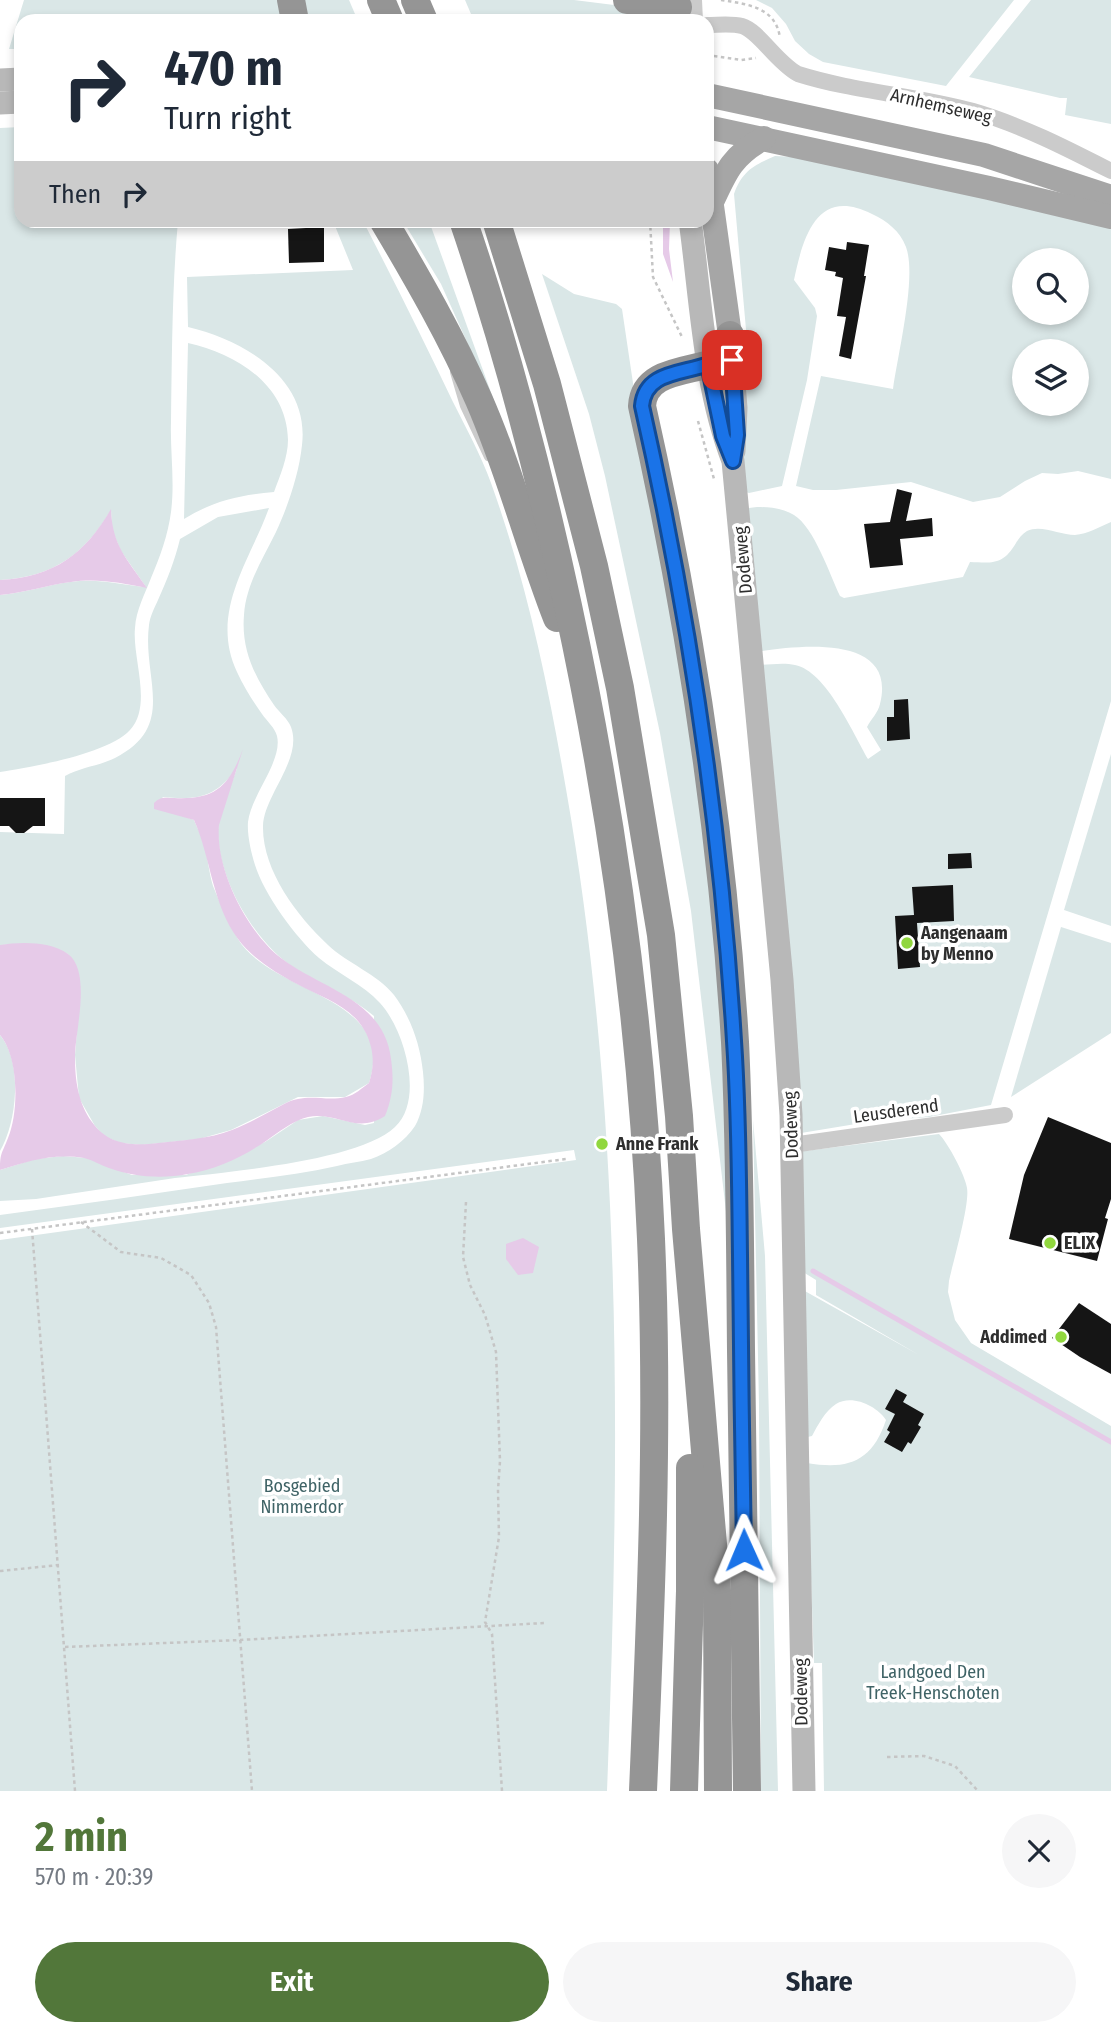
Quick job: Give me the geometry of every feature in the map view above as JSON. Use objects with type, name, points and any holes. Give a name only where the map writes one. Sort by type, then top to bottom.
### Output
[{"type":"highway","points":[[627,0],[686,12]]},
{"type":"highway","points":[[388,228],[445,328],[480,402],[512,486],[542,579],[589,698]]},
{"type":"highway","points":[[465,228],[512,379],[548,512],[589,698],[627,940],[643,1113],[651,1240],[654,1504],[643,1791]]},
{"type":"highway","points":[[498,228],[547,384],[594,566],[620,688],[661,935],[679,1116],[717,1591],[718,1791]]},
{"type":"highway","points":[[730,335],[716,360],[653,381],[645,390],[642,406],[663,501],[704,737],[715,819],[734,1043],[739,1175],[747,1791]]},
{"type":"highway","points":[[684,1791],[690,1591],[690,1335],[686,1229]]},
{"type":"main road","points":[[714,96],[984,155],[1111,197]]},
{"type":"main road","points":[[714,128],[1111,217]]},
{"type":"main road","points":[[714,198],[732,161],[745,150],[774,141]]},
{"type":"main road","name":"Dodeweg","points":[[714,217],[730,335]]},
{"type":"street","name":"Arnhemseweg","points":[[714,25],[744,27],[751,30],[784,66],[807,77],[970,110],[1058,144],[1111,171]]},
{"type":"street","name":"Dodeweg","points":[[691,228],[708,364],[723,436],[733,461]]},
{"type":"street","name":"Dodeweg","points":[[730,335],[737,435],[733,461],[782,980],[792,1145],[804,1791]]},
{"type":"street","name":"Leusderend","points":[[792,1145],[1005,1115]]},
{"type":"path","points":[[714,56],[754,59],[770,51]]},
{"type":"path","points":[[650,228],[653,277],[686,347]]},
{"type":"path","points":[[0,1233],[566,1159]]},
{"type":"path","points":[[466,1202],[463,1257],[470,1285],[485,1315],[496,1352],[500,1461],[499,1537],[485,1622],[492,1634],[502,1791]]},
{"type":"path","points":[[81,1222],[121,1252],[161,1258],[191,1275],[209,1303],[216,1327],[252,1791]]},
{"type":"path","points":[[32,1229],[75,1791]]},
{"type":"path","points":[[0,1571],[59,1565]]},
{"type":"path","points":[[65,1647],[544,1623]]},
{"type":"path","points":[[887,1757],[924,1756],[955,1766],[978,1791]]},
{"type":"green space","points":[[24,0],[281,0],[283,14],[20,14]]},
{"type":"green space","points":[[303,0],[349,0],[355,14],[306,14]]},
{"type":"green space","points":[[465,0],[574,0],[638,8],[638,14],[471,14]]},
{"type":"green space","points":[[756,0],[1014,0],[946,86],[823,62],[795,41],[786,24],[772,8]]},
{"type":"green space","points":[[1031,0],[1111,0],[1111,124],[1065,115],[1067,98],[969,77]]},
{"type":"green space","points":[[14,33],[14,49],[9,49]]},
{"type":"green space","points":[[14,127],[14,228],[178,228],[172,346],[173,489],[166,537],[136,621],[135,640],[141,695],[137,720],[130,730],[119,738],[88,753],[0,772],[0,595],[81,581],[146,587],[121,551],[112,530],[111,510],[90,540],[65,561],[36,574],[0,580],[0,128]]},
{"type":"green space","points":[[775,156],[796,157],[1111,221],[1111,479],[1078,471],[1042,473],[1000,497],[973,502],[911,482],[836,490],[813,490],[796,486],[821,376],[893,389],[906,316],[909,260],[906,247],[897,231],[872,214],[853,207],[838,206],[826,211],[816,220],[808,233],[794,280],[815,308],[817,316],[807,380],[782,486],[749,493],[740,490],[740,374],[748,352],[734,194],[745,174]]},
{"type":"green space","name":"Bosgebied Nimmerdor","points":[[336,228],[367,228],[487,473],[526,596],[552,711],[566,789],[585,913],[599,1038],[608,1163],[615,1415],[607,1791],[0,1791],[0,1240],[576,1160],[574,1150],[0,1228],[0,1215],[296,1174],[371,1159],[401,1141],[415,1126],[420,1113],[424,1093],[422,1062],[414,1032],[405,1013],[387,987],[336,952],[305,920],[275,875],[264,843],[265,814],[288,764],[293,739],[290,724],[267,695],[251,663],[245,640],[244,615],[252,582],[292,490],[301,456],[302,421],[295,400],[284,382],[269,366],[230,342],[188,327],[187,277],[353,270]]},
{"type":"green space","points":[[407,228],[432,228],[497,409],[441,284]]},
{"type":"green space","points":[[542,274],[574,294],[616,304],[622,309],[637,410],[684,641],[721,1009],[727,1220],[691,911],[660,733],[605,476],[589,414]]},
{"type":"green space","points":[[188,343],[224,355],[256,375],[269,388],[279,403],[285,420],[288,446],[274,492],[227,500],[184,519]]},
{"type":"green space","points":[[757,507],[785,511],[801,521],[815,540],[840,596],[844,598],[963,577],[970,562],[1002,559],[1022,535],[1032,529],[1075,535],[1111,522],[1111,701],[991,1105],[929,1117],[874,1121],[795,1134],[756,665],[795,665],[817,679],[838,704],[868,759],[881,750],[867,727],[880,704],[881,681],[874,665],[859,654],[839,649],[794,647],[755,652],[741,509]]},
{"type":"green space","points":[[269,508],[235,587],[228,629],[230,650],[237,672],[277,736],[275,756],[250,812],[248,827],[251,849],[259,877],[282,915],[301,939],[319,958],[373,996],[389,1015],[397,1029],[408,1064],[409,1099],[404,1115],[395,1127],[378,1139],[291,1163],[36,1199],[0,1201],[0,1170],[35,1159],[63,1156],[87,1158],[132,1175],[186,1175],[265,1142],[298,1120],[323,1116],[365,1125],[374,1123],[374,1016],[281,958],[254,928],[225,873],[218,828],[237,768],[221,786],[205,795],[186,798],[162,797],[186,817],[194,820],[204,844],[213,886],[238,939],[255,958],[277,973],[327,999],[349,1014],[366,1031],[373,1054],[369,1083],[345,1097],[298,1097],[231,1130],[199,1139],[142,1145],[120,1143],[104,1136],[79,1098],[75,1055],[80,991],[68,954],[35,944],[0,945],[0,832],[64,834],[65,776],[115,758],[134,745],[146,731],[152,716],[153,699],[148,645],[150,622],[180,539],[218,517]]},
{"type":"green space","points":[[1111,754],[1111,926],[1064,910]]},
{"type":"green space","points":[[1061,927],[1111,943],[1111,1033],[1011,1097]]},
{"type":"green space","points":[[0,1035],[12,1060],[15,1092],[14,1109],[0,1151]]},
{"type":"green space","points":[[753,1120],[765,1256],[778,1791],[761,1791],[759,1405]]},
{"type":"green space","name":"Landgoed Den Treek-Henschoten","points":[[939,1134],[956,1160],[967,1188],[964,1219],[948,1292],[955,1320],[971,1343],[1111,1426],[1111,1791],[824,1791],[822,1663],[814,1663],[807,1463],[835,1465],[857,1460],[874,1445],[886,1420],[877,1410],[864,1403],[842,1401],[828,1410],[812,1436],[803,1438],[803,1290],[919,1355],[816,1295],[816,1280],[803,1272],[797,1152]]},
{"type":"shaded area","points":[[663,228],[670,228],[673,282],[663,254]]},
{"type":"shaded area","points":[[111,509],[118,542],[147,588],[81,581],[0,595],[0,580],[19,578],[52,568],[79,550]]},
{"type":"shaded area","points":[[243,749],[219,825],[222,861],[228,880],[245,916],[268,947],[297,969],[364,1009],[376,1022],[386,1039],[392,1067],[391,1095],[385,1116],[365,1123],[308,1117],[291,1124],[229,1162],[178,1176],[128,1173],[87,1159],[62,1156],[0,1170],[1,1156],[12,1127],[15,1085],[11,1057],[0,1035],[0,945],[26,943],[53,947],[68,954],[75,963],[81,988],[75,1057],[78,1091],[92,1122],[98,1130],[113,1140],[148,1144],[223,1133],[292,1100],[346,1097],[369,1083],[373,1065],[372,1052],[360,1023],[342,1007],[273,970],[244,946],[229,925],[217,896],[194,820],[154,809],[154,803],[161,798],[201,796],[219,788],[232,773]]},
{"type":"shaded area","points":[[523,1238],[539,1247],[533,1273],[518,1275],[506,1259],[506,1244]]},
{"type":"building","points":[[324,228],[324,262],[289,263],[288,229]]},
{"type":"building","points":[[847,242],[869,245],[851,359],[839,356],[846,317],[837,316],[843,278],[835,276],[836,272],[825,270],[829,247],[846,250]]},
{"type":"building","points":[[897,489],[912,493],[906,521],[932,518],[933,536],[900,539],[903,565],[870,568],[864,524],[890,522]]},
{"type":"building","points":[[908,699],[910,739],[887,741],[887,717],[894,717],[894,700]]},
{"type":"building","points":[[0,798],[45,798],[45,826],[33,826],[24,833],[16,833],[9,826],[0,826]]},
{"type":"building","points":[[971,853],[972,868],[948,869],[948,854]]},
{"type":"building","points":[[953,885],[954,921],[917,923],[920,967],[898,969],[895,916],[914,915],[912,887]]},
{"type":"building","points":[[1048,1117],[1111,1143],[1111,1199],[1097,1261],[1009,1239],[1024,1175]]},
{"type":"building","points":[[1079,1303],[1111,1324],[1111,1374],[1052,1338]]},
{"type":"building","points":[[896,1389],[907,1395],[903,1402],[924,1414],[918,1425],[921,1427],[911,1444],[908,1442],[902,1452],[884,1442],[895,1414],[885,1409]]},
{"type":"waterway","points":[[813,1271],[1111,1442]]},
{"type":"place","name":"Aangenaam by Menno","points":[[907,943]]},
{"type":"place","name":"Anne Frank","points":[[602,1144]]},
{"type":"place","name":"ELIX","points":[[1050,1243]]},
{"type":"place","name":"Addimed","points":[[1061,1337]]},
{"type":"route","points":[[732,360],[737,435],[733,461],[723,436],[708,364],[653,381],[645,390],[642,406],[663,501],[704,737],[725,920],[734,1043],[739,1175],[744,1550]]}]
